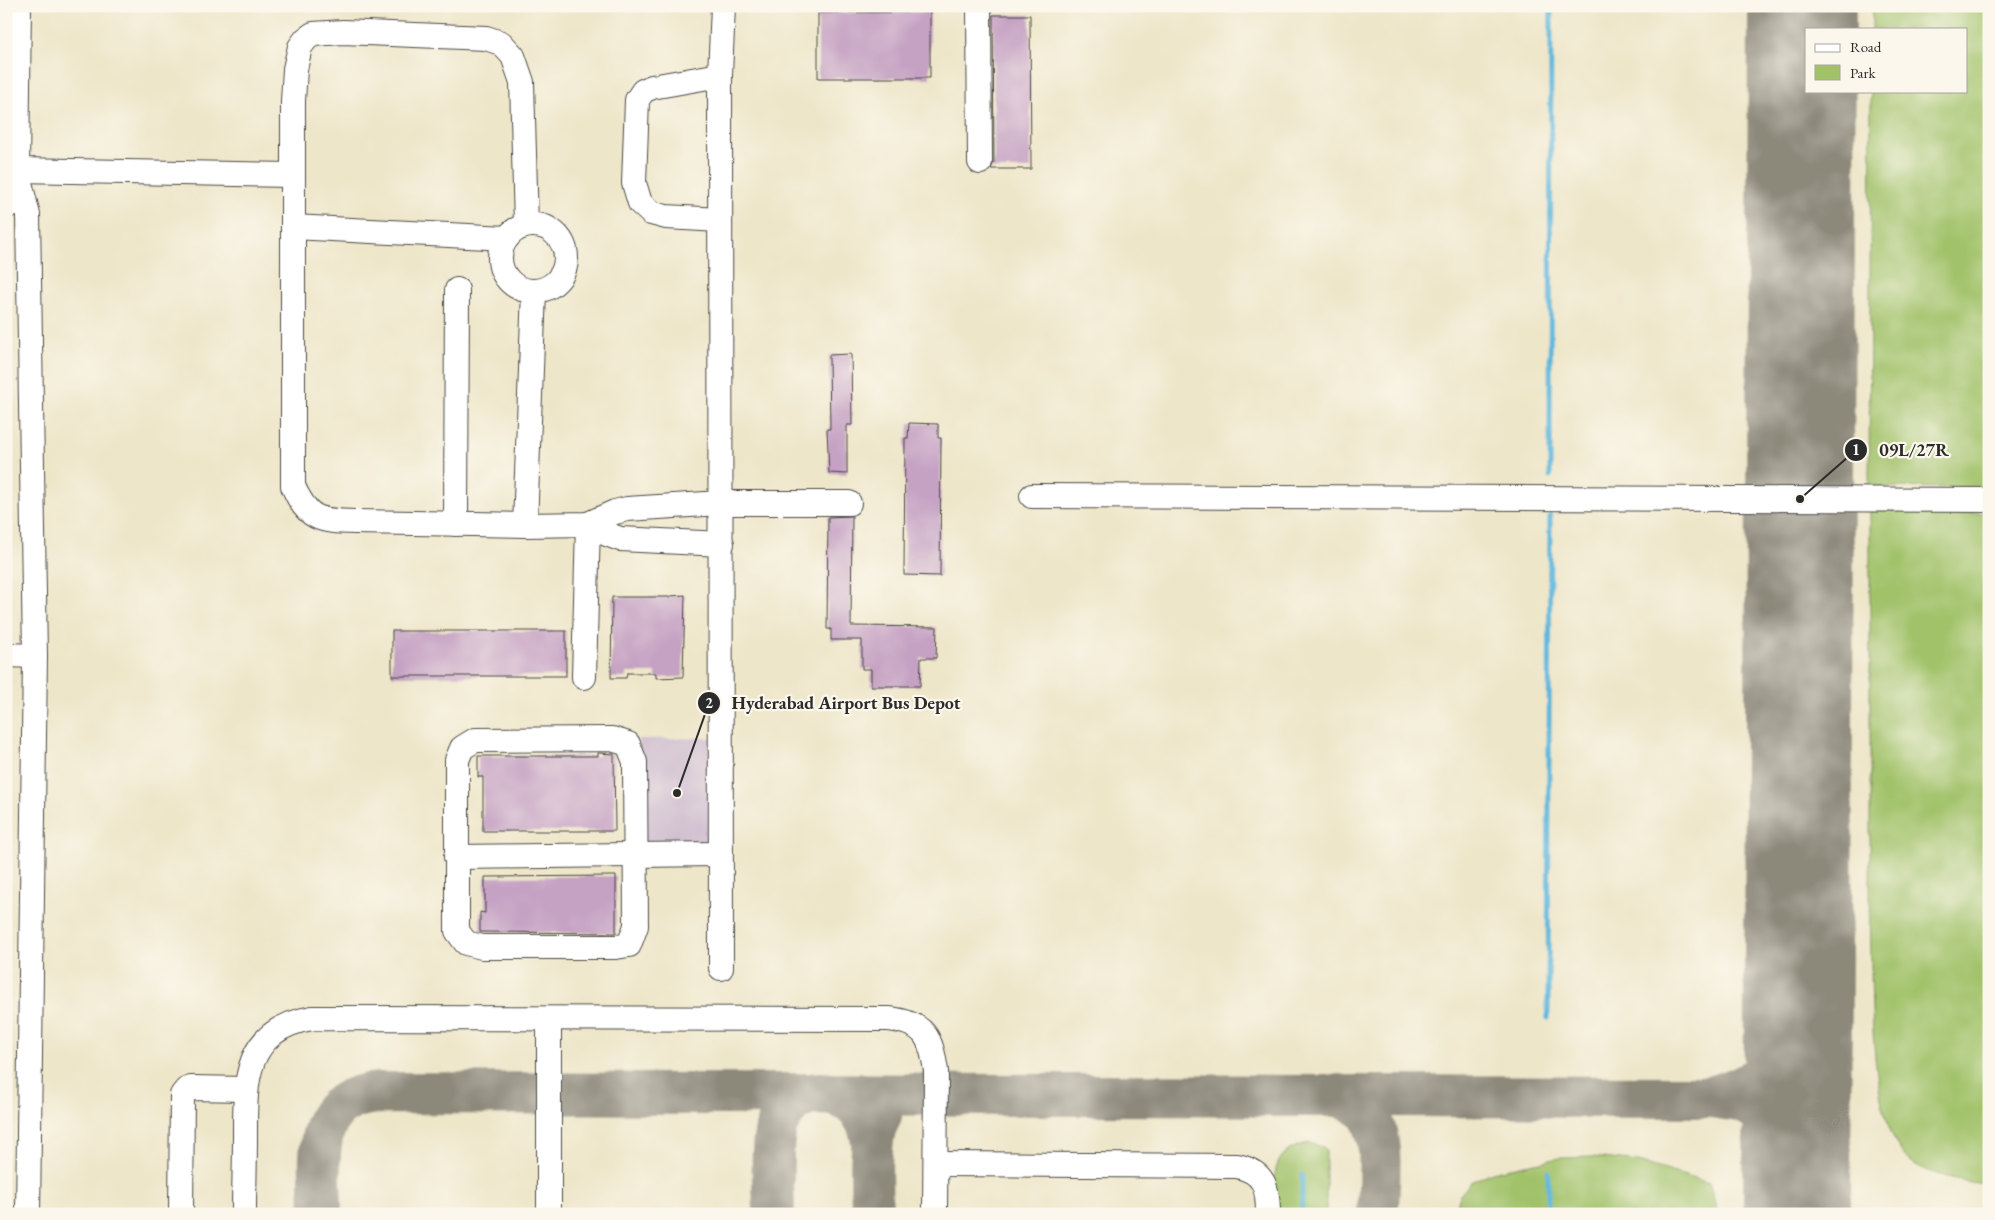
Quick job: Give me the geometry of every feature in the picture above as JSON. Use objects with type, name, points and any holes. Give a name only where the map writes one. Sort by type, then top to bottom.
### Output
[{"type":"street","points":[[20,6],[12,136],[17,170],[28,216],[35,656],[28,1214]]},
{"type":"street","points":[[721,968],[720,75],[723,6]]},
{"type":"street","points":[[979,6],[980,162]]},
{"type":"street","points":[[293,228],[516,231],[538,225],[550,229],[559,236],[565,247],[564,271],[557,281],[547,288],[534,291],[522,289],[511,283],[504,273],[500,261],[501,248],[516,231],[522,82],[513,56],[501,43],[486,38],[343,32],[313,34],[300,47],[295,69],[293,175],[293,228],[293,486],[300,503],[314,516],[330,521],[525,525],[588,524],[615,512],[627,510],[721,504],[849,504]]},
{"type":"street","points":[[720,75],[652,87],[643,92],[637,100],[634,183],[640,203],[651,213],[666,218],[720,220]]},
{"type":"street","points":[[17,170],[293,175]]},
{"type":"street","points":[[6,207],[17,170]]},
{"type":"street","points":[[456,524],[457,290]]},
{"type":"street","points":[[525,525],[534,291]]},
{"type":"street","points":[[1032,496],[1989,500]]},
{"type":"street","points":[[588,524],[604,533],[620,538],[722,544]]},
{"type":"street","points":[[584,677],[588,524]]},
{"type":"street","points":[[6,656],[35,656]]},
{"type":"street","points":[[612,739],[628,744],[635,762],[636,855],[636,926],[629,945],[616,947],[482,947],[466,943],[457,931],[456,857],[457,760],[462,748],[475,740],[612,739]]},
{"type":"street","points":[[456,857],[720,854]]},
{"type":"street","points":[[244,1214],[246,1089],[250,1067],[257,1051],[267,1038],[279,1028],[312,1018],[889,1019],[904,1021],[916,1026],[926,1035],[933,1050],[936,1071],[935,1214]]},
{"type":"street","points":[[549,1018],[549,1214]]},
{"type":"street","points":[[181,1214],[182,1095],[191,1088],[246,1089]]},
{"type":"street","points":[[936,1164],[1237,1166],[1254,1172],[1264,1184],[1268,1200],[1268,1214]]},
{"type":"shaded area","points":[[716,738],[716,848],[639,847],[638,739]]},
{"type":"green space","points":[[1872,6],[1989,6],[1989,488],[1869,487],[1871,92],[1968,92],[1968,28],[1872,28]]},
{"type":"green space","points":[[1870,510],[1989,513],[1989,1185],[1942,1175],[1918,1166],[1909,1160],[1902,1153],[1892,1134],[1884,1111],[1879,1086],[1873,1033],[1871,943]]},
{"type":"green space","points":[[1309,1143],[1323,1147],[1326,1151],[1326,1214],[1275,1214],[1276,1168],[1286,1153],[1295,1147]]},
{"type":"green space","points":[[1593,1157],[1639,1162],[1709,1183],[1719,1214],[1455,1214],[1460,1195],[1471,1182],[1492,1172],[1559,1158]]},
{"type":"building","points":[[930,12],[930,78],[818,78],[818,13]]},
{"type":"building","points":[[993,15],[1030,15],[1031,169],[991,169],[994,162]]},
{"type":"building","points":[[851,354],[852,425],[847,425],[847,474],[829,473],[827,429],[830,429],[829,355]]},
{"type":"building","points":[[909,423],[938,424],[938,438],[941,438],[940,576],[904,575],[905,438],[908,438]]},
{"type":"building","points":[[852,516],[851,626],[937,627],[936,658],[921,658],[920,686],[871,686],[871,669],[862,669],[862,640],[831,640],[831,629],[827,629],[828,517]]},
{"type":"building","points":[[685,595],[683,677],[656,678],[656,673],[627,673],[626,678],[611,678],[612,597],[670,597]]},
{"type":"building","points":[[392,631],[566,631],[566,676],[392,676]]},
{"type":"building","points":[[598,753],[614,754],[615,831],[483,831],[483,777],[478,777],[478,756],[598,756]]},
{"type":"building","points":[[616,876],[616,933],[480,932],[480,912],[485,913],[485,877]]},
{"type":"waterway","points":[[1550,477],[1551,6]]},
{"type":"waterway","points":[[1548,1018],[1550,516]]},
{"type":"waterway","points":[[1548,1172],[1548,1214]]},
{"type":"waterway","points":[[1302,1175],[1302,1214]]},
{"type":"taxiway","points":[[1711,1097],[1742,1086],[1765,1072],[1783,1051],[1798,1022]]},
{"type":"taxiway","points":[[321,1214],[320,1153],[323,1135],[329,1119],[339,1106],[356,1097],[379,1093],[1711,1097],[1739,1101],[1763,1112],[1781,1126],[1797,1147],[1810,1184],[1821,1204],[1830,1214]]},
{"type":"taxiway","points":[[774,1214],[773,1154],[775,1132],[788,1107],[802,1098],[817,1093],[832,1094],[846,1100],[858,1110],[867,1125],[872,1143]]},
{"type":"taxiway","points":[[1339,1095],[1366,1111],[1376,1133],[1380,1160],[1378,1214]]},
{"type":"taxiway","points":[[872,1214],[872,1150],[877,1125],[881,1116]]},
{"type":"runway","points":[[1797,1214],[1802,6]]},
{"type":"place","name":"09L/27R","points":[[1800,499]]},
{"type":"place","name":"Hyderabad Airport Bus Depot","points":[[677,793]]}]
